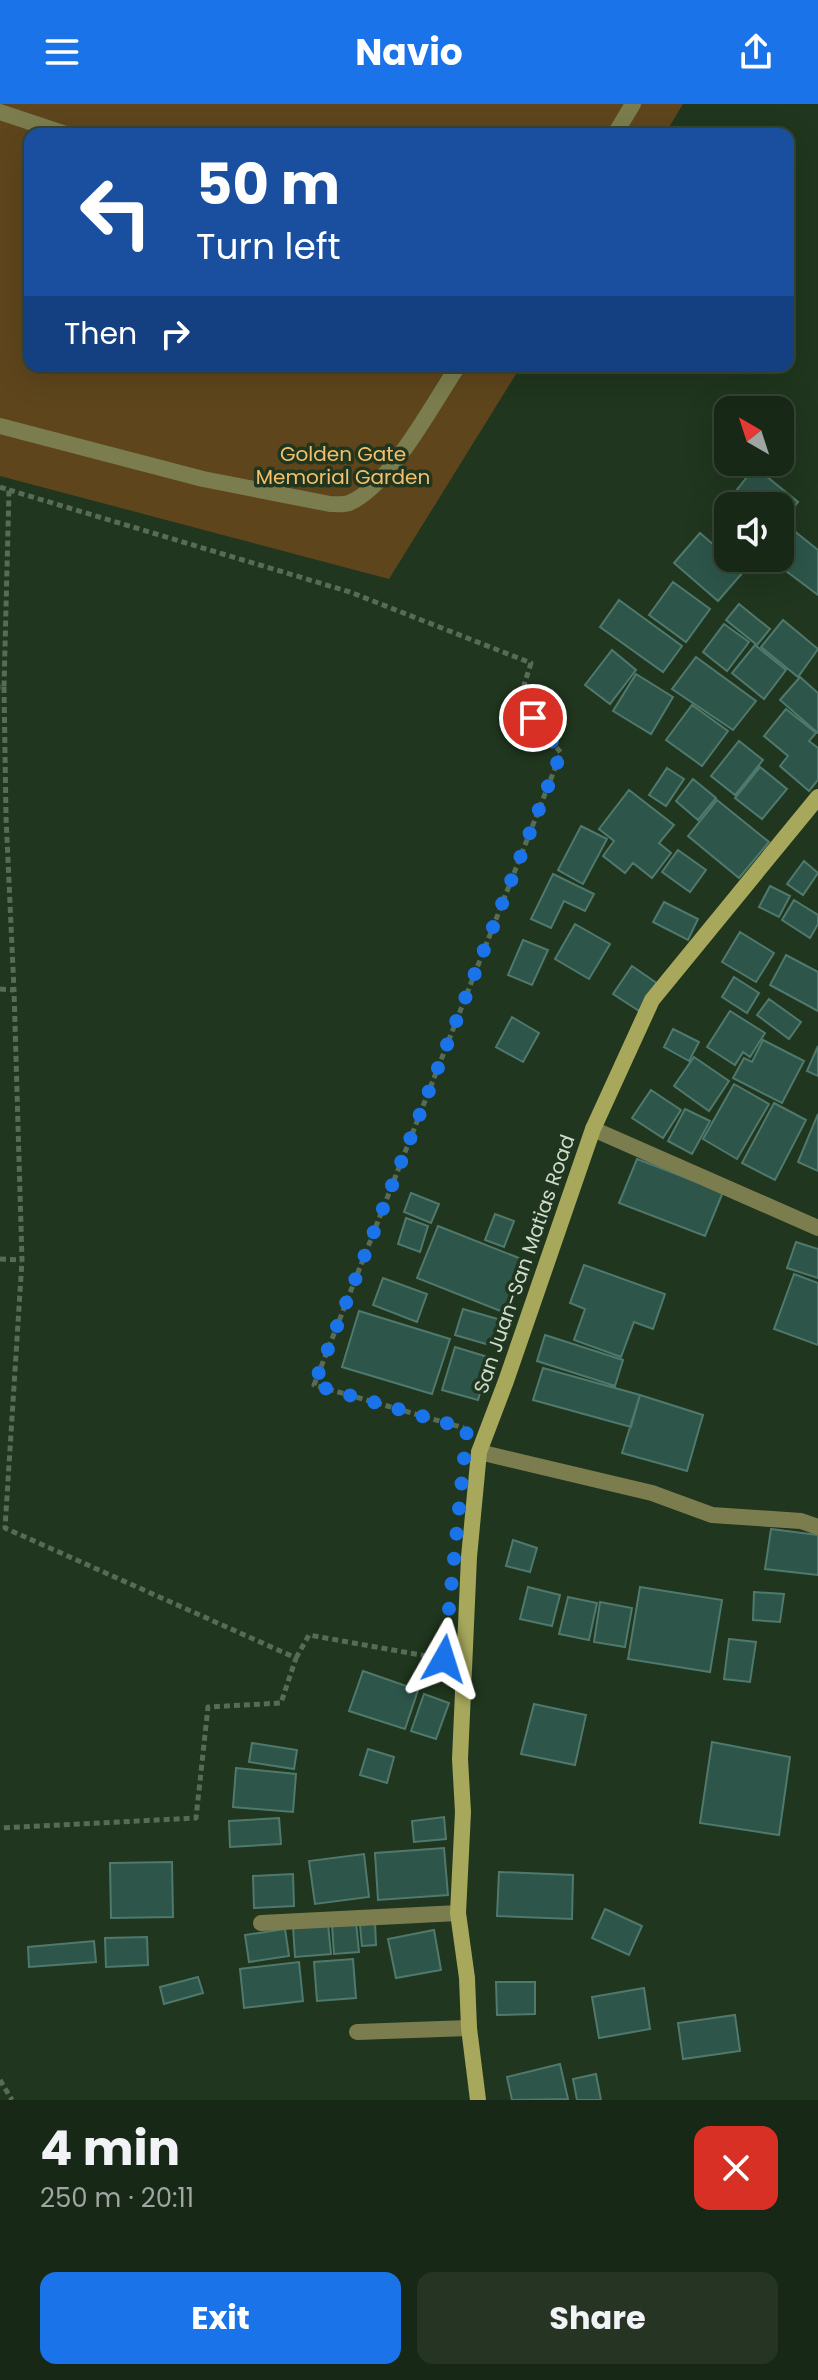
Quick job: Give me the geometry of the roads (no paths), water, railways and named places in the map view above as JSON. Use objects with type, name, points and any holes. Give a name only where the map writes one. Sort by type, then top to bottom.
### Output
[{"type":"street","points":[[619,128],[633,104]]},
{"type":"street","points":[[0,112],[48,128]]},
{"type":"street","points":[[0,426],[203,479],[330,504],[348,503],[370,489],[398,458],[454,372]]},
{"type":"street","name":"San Juan-San Matias Road","points":[[478,2100],[458,1913],[463,1812],[461,1731],[469,1557],[479,1452],[593,1129],[652,1000],[818,797]]},
{"type":"street","points":[[593,1129],[818,1228]]},
{"type":"street","points":[[479,1452],[652,1493],[712,1515],[801,1521],[818,1527]]},
{"type":"street","points":[[261,1923],[458,1913]]},
{"type":"street","points":[[357,2032],[469,2028]]},
{"type":"park label","name":"Golden Gate Memorial Garden","points":[[343,466]]}]
